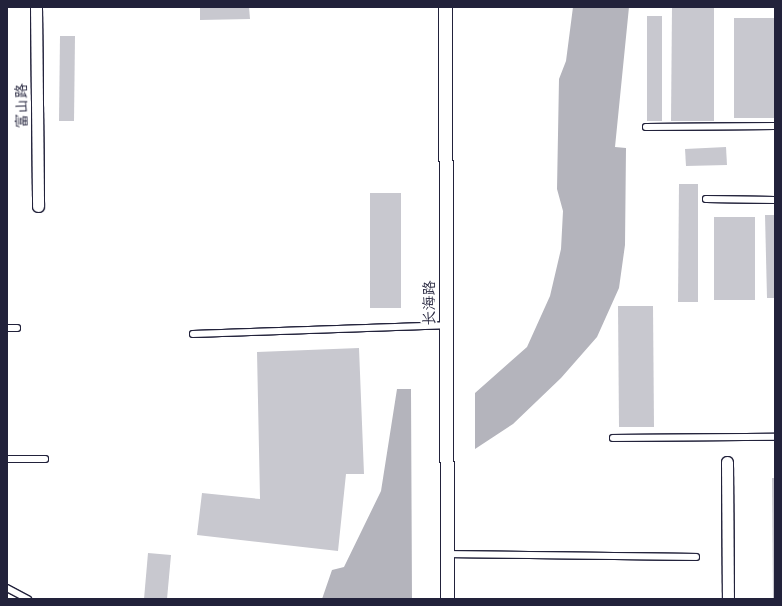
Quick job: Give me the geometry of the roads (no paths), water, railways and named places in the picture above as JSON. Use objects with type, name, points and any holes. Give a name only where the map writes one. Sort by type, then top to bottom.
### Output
[{"type":"street","name":"富山路","points":[[36,7],[38,206]]},
{"type":"street","name":"长海路","points":[[445,7],[447,599]]},
{"type":"street","points":[[727,462],[728,599]]},
{"type":"lane","points":[[646,127],[775,126]]},
{"type":"lane","points":[[706,199],[775,200]]},
{"type":"lane","points":[[193,334],[446,325]]},
{"type":"lane","points":[[7,328],[17,328]]},
{"type":"lane","points":[[613,438],[775,437]]},
{"type":"lane","points":[[7,459],[45,458]]},
{"type":"lane","points":[[447,554],[696,557]]},
{"type":"lane","points":[[7,588],[28,599]]}]
